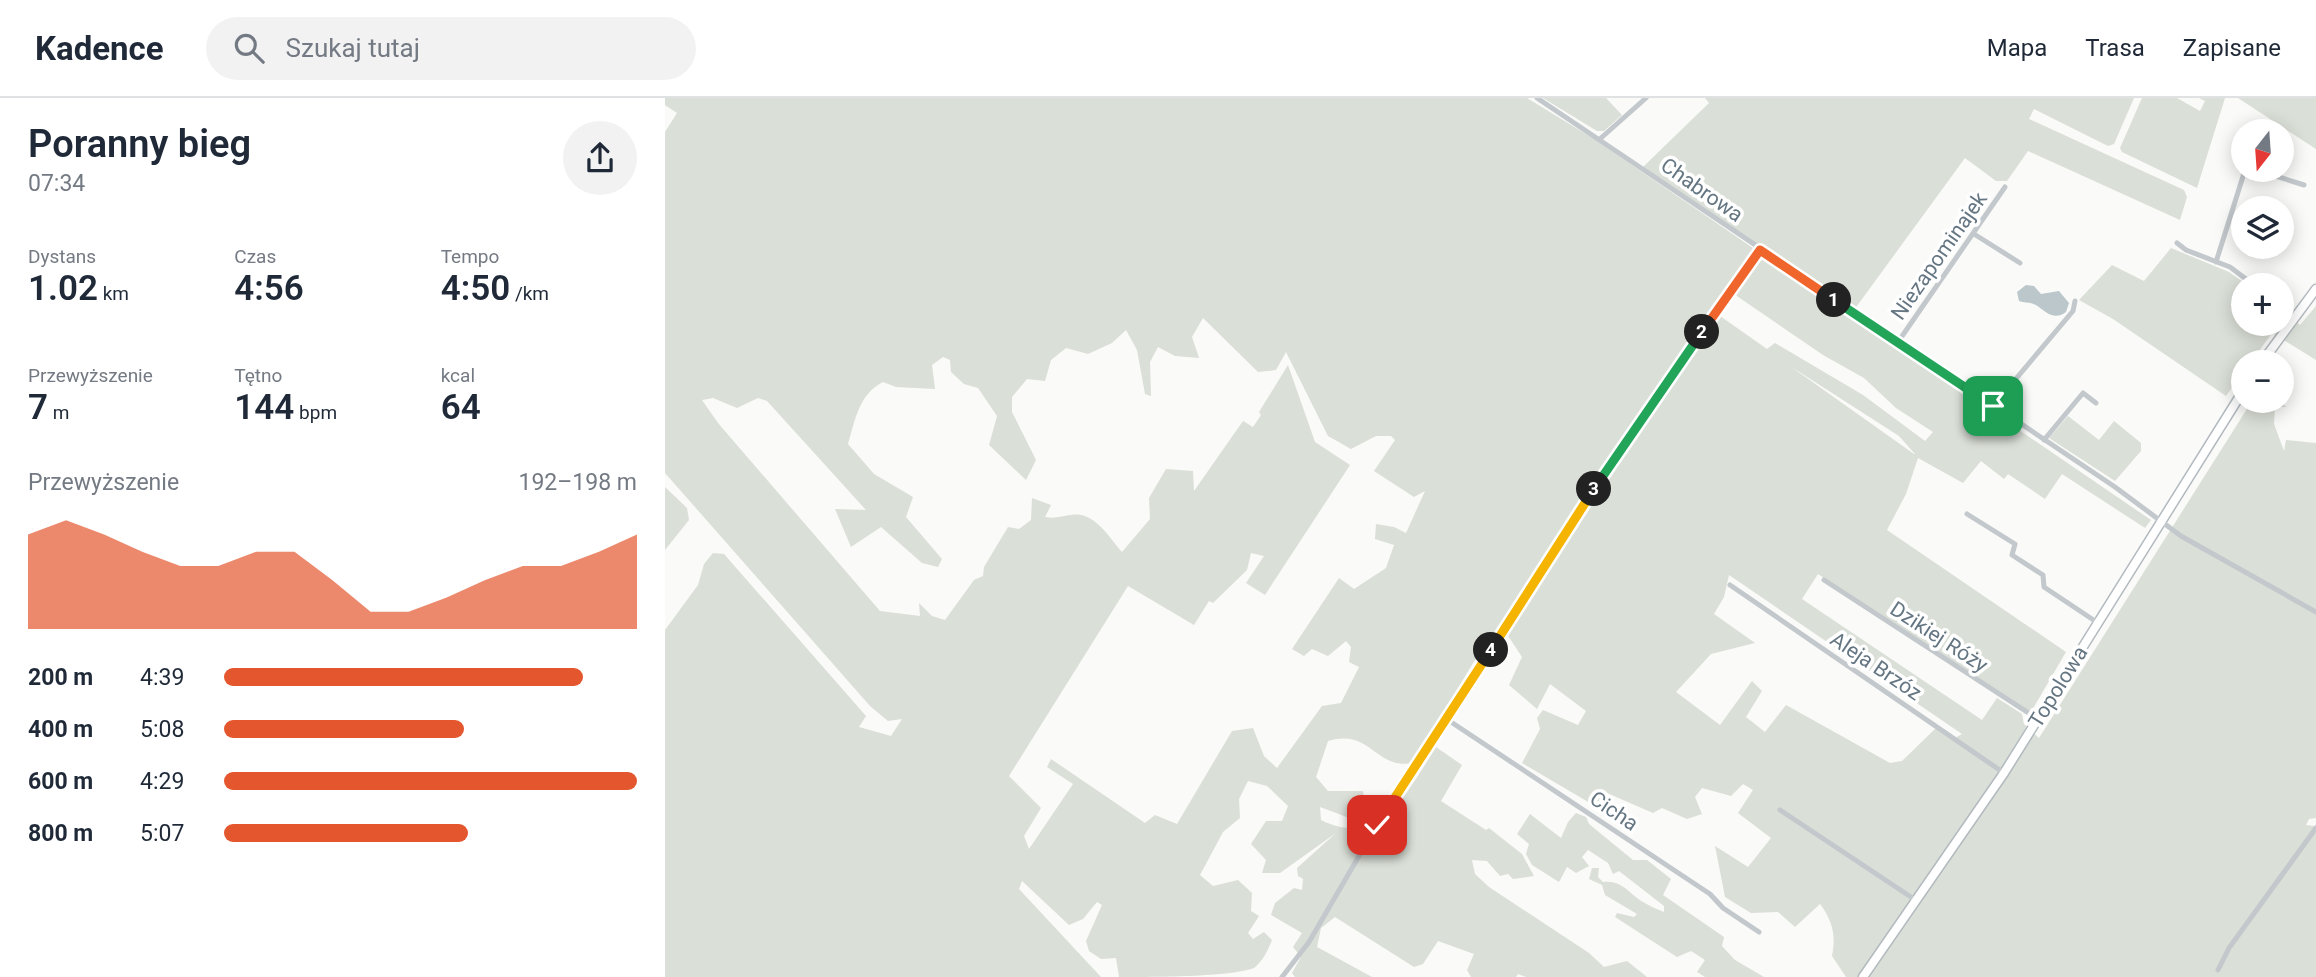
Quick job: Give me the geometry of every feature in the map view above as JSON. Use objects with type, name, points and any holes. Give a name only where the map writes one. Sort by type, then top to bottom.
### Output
[{"type":"street","name":"Chabrowa","points":[[1537,98],[1601,138],[1760,250],[2161,519],[2181,536],[2316,612]]},
{"type":"street","points":[[1601,138],[1646,98]]},
{"type":"street","points":[[2216,262],[2241,182]]},
{"type":"street","points":[[2292,182],[2304,186]]},
{"type":"street","name":"Niezapominajek","points":[[1898,342],[2005,187]]},
{"type":"street","points":[[1975,234],[2020,263]]},
{"type":"street","points":[[2177,243],[2186,250],[2238,273]]},
{"type":"street","points":[[1283,976],[1310,942],[1380,820],[1448,720],[1559,539],[1760,250]]},
{"type":"street","points":[[2294,314],[2316,289]]},
{"type":"street","points":[[1993,406],[2073,311],[2075,301]]},
{"type":"street","points":[[2044,440],[2083,393],[2096,403]]},
{"type":"street","name":"Topolowa","points":[[1863,977],[2004,773],[2231,410]]},
{"type":"street","points":[[1967,514],[2015,544],[2013,555],[2043,575],[2044,587],[2098,623]]},
{"type":"street","name":"Dzikiej Róży","points":[[1824,580],[2038,720]]},
{"type":"street","name":"Aleja Brzóz","points":[[1730,585],[2004,773]]},
{"type":"street","name":"Cicha","points":[[1448,720],[1710,894],[1723,908],[1759,932]]},
{"type":"street","points":[[1780,810],[1917,901]]},
{"type":"street","points":[[2218,970],[2229,948],[2316,828]]},
{"type":"street","points":[[1283,976],[1293,977]]},
{"type":"shaded area","points":[[665,98],[1527,98],[1594,139],[1753,248],[1748,262],[1754,266],[1759,259],[1770,260],[2151,520],[2145,528],[2062,474],[2045,499],[2008,474],[2004,479],[1981,461],[1963,483],[1918,458],[1906,494],[1887,530],[2066,652],[2031,712],[1818,574],[1802,599],[1982,720],[1997,698],[2022,714],[2024,724],[2039,738],[2244,413],[2275,413],[2274,424],[2284,451],[2286,440],[2316,443],[2316,818],[2309,819],[2306,825],[2314,826],[2316,830],[2316,977],[1846,977],[1832,956],[1832,929],[1820,904],[1795,927],[1778,912],[1751,913],[1725,897],[1715,846],[1748,867],[1771,838],[1738,813],[1753,790],[1743,784],[1731,796],[1702,788],[1695,797],[1702,814],[1687,819],[1662,808],[1653,813],[1607,793],[1595,806],[1522,763],[1540,729],[1537,718],[1543,710],[1578,725],[1586,711],[1550,684],[1537,709],[1509,685],[1522,657],[1501,625],[1487,640],[1413,763],[1400,764],[1390,761],[1354,740],[1342,738],[1328,741],[1316,777],[1328,791],[1363,791],[1365,805],[1360,822],[1320,807],[1321,820],[1342,827],[1360,827],[1376,821],[1391,810],[1403,796],[1436,747],[1462,765],[1441,801],[1486,830],[1489,828],[1522,854],[1534,876],[1513,879],[1508,874],[1500,876],[1487,861],[1472,860],[1475,874],[1489,887],[1589,953],[1604,967],[1627,961],[1647,977],[1526,977],[1518,974],[1516,977],[1471,977],[1467,970],[1474,954],[1438,941],[1423,964],[1414,967],[1335,917],[1321,928],[1317,947],[1372,977],[1295,977],[1292,973],[1301,957],[1293,947],[1302,933],[1271,915],[1275,903],[1294,888],[1302,890],[1303,879],[1298,876],[1297,868],[1336,833],[1280,873],[1262,873],[1266,860],[1251,844],[1266,821],[1282,821],[1288,806],[1267,786],[1248,781],[1239,799],[1240,818],[1223,832],[1200,875],[1213,886],[1238,880],[1252,893],[1251,911],[1259,916],[1248,933],[1253,939],[1264,932],[1272,940],[1263,959],[1254,968],[1210,975],[1119,977],[1116,958],[1101,959],[1089,951],[1086,941],[1102,905],[1097,902],[1083,919],[1069,925],[1022,881],[1019,889],[1101,977],[665,977],[665,630],[698,585],[704,564],[713,553],[724,554],[866,716],[859,727],[891,736],[902,719],[888,721],[870,706],[665,473],[665,132],[677,113],[665,105]],"holes":[[[1728,290],[1823,355],[1864,378],[1896,408],[1933,432],[1925,441],[1863,395],[1775,343],[1767,349],[1713,311]],[[1203,318],[1258,372],[1276,370],[1286,352],[1328,436],[1351,449],[1376,436],[1391,436],[1395,440],[1374,471],[1414,497],[1425,491],[1406,533],[1394,527],[1376,524],[1375,539],[1394,545],[1386,568],[1354,589],[1339,578],[1292,649],[1304,656],[1312,649],[1328,656],[1346,641],[1351,647],[1349,662],[1359,667],[1341,703],[1322,706],[1277,768],[1264,756],[1253,728],[1232,731],[1177,824],[1155,815],[1145,823],[1051,759],[1047,767],[1073,784],[1029,849],[1024,836],[1041,808],[1009,776],[1128,586],[1194,625],[1209,601],[1213,603],[1247,570],[1251,553],[1264,556],[1246,583],[1265,595],[1350,465],[1315,442],[1288,365],[1259,412],[1261,415],[1253,427],[1243,421],[1194,491],[1193,471],[1166,469],[1149,498],[1150,519],[1122,552],[1094,521],[1080,515],[1045,517],[1051,505],[1032,498],[1031,520],[1019,529],[1008,527],[984,567],[983,576],[974,580],[945,620],[932,616],[919,603],[920,616],[880,611],[718,423],[702,400],[713,398],[737,408],[758,398],[767,401],[866,510],[835,509],[851,547],[881,527],[922,563],[938,567],[942,559],[906,517],[913,497],[874,474],[848,444],[859,408],[868,393],[883,382],[896,387],[935,389],[932,365],[943,357],[950,360],[951,372],[964,384],[978,388],[997,416],[989,445],[1026,480],[1036,460],[1012,412],[1012,397],[1027,379],[1045,381],[1051,360],[1066,348],[1088,354],[1112,343],[1126,330],[1137,350],[1145,394],[1151,396],[1150,362],[1158,347],[1175,356],[1199,358],[1192,337]],[[1790,366],[1899,436],[1915,454],[1914,454]],[[1729,575],[1962,734],[1955,738],[1937,727],[1902,761],[1890,763],[1786,705],[1765,732],[1746,717],[1762,691],[1752,681],[1720,725],[1676,692],[1711,654],[1755,643],[1714,614],[1724,597]]]},
{"type":"shaded area","points":[[1543,98],[1606,98],[1622,115],[1604,131],[1597,131]]},
{"type":"shaded area","points":[[1705,98],[2134,98],[2114,144],[2108,146],[2034,109],[2029,119],[2184,190],[2187,197],[2180,220],[2028,151],[2007,181],[1996,181],[1965,158],[1854,310],[1643,167],[1709,103]]},
{"type":"shaded area","points":[[2142,98],[2177,98],[2200,111],[2205,101],[2199,98],[2225,98],[2197,188],[2122,152],[2120,148]]},
{"type":"shaded area","points":[[2238,98],[2316,98],[2316,149],[2294,135],[2294,119],[2270,119]]},
{"type":"shaded area","points":[[2171,248],[2231,273],[2231,336],[2270,336],[2260,350],[2231,350],[2231,389],[2226,396],[2113,319],[2079,300],[2112,265],[2144,281]]},
{"type":"shaded area","points":[[2026,285],[2034,286],[2041,294],[2059,291],[2069,303],[2066,312],[2054,316],[2034,304],[2019,301],[2017,292]]},
{"type":"shaded area","points":[[2316,306],[2316,360],[2277,336],[2294,336],[2294,321],[2300,325]]},
{"type":"shaded area","points":[[2068,416],[2099,440],[2114,421],[2141,443],[2141,451],[2115,481],[2049,438]]},
{"type":"shaded area","points":[[665,487],[687,508],[689,520],[665,550]]},
{"type":"shaded area","points":[[1576,813],[1586,817],[1589,824],[1633,860],[1647,860],[1671,879],[1663,895],[1724,937],[1722,946],[1735,960],[1764,977],[1705,977],[1697,972],[1705,960],[1691,951],[1677,957],[1615,917],[1617,913],[1634,917],[1637,914],[1605,895],[1602,885],[1589,879],[1592,868],[1599,868],[1598,877],[1603,882],[1621,885],[1638,899],[1664,912],[1664,906],[1619,871],[1613,874],[1608,863],[1588,850],[1582,857],[1589,866],[1576,873],[1567,867],[1559,882],[1532,865],[1526,854],[1529,844],[1517,834],[1530,814],[1561,838],[1568,822]]},
{"type":"route","points":[[1377,825],[1448,720],[1559,539],[1760,250],[1993,406]]}]
